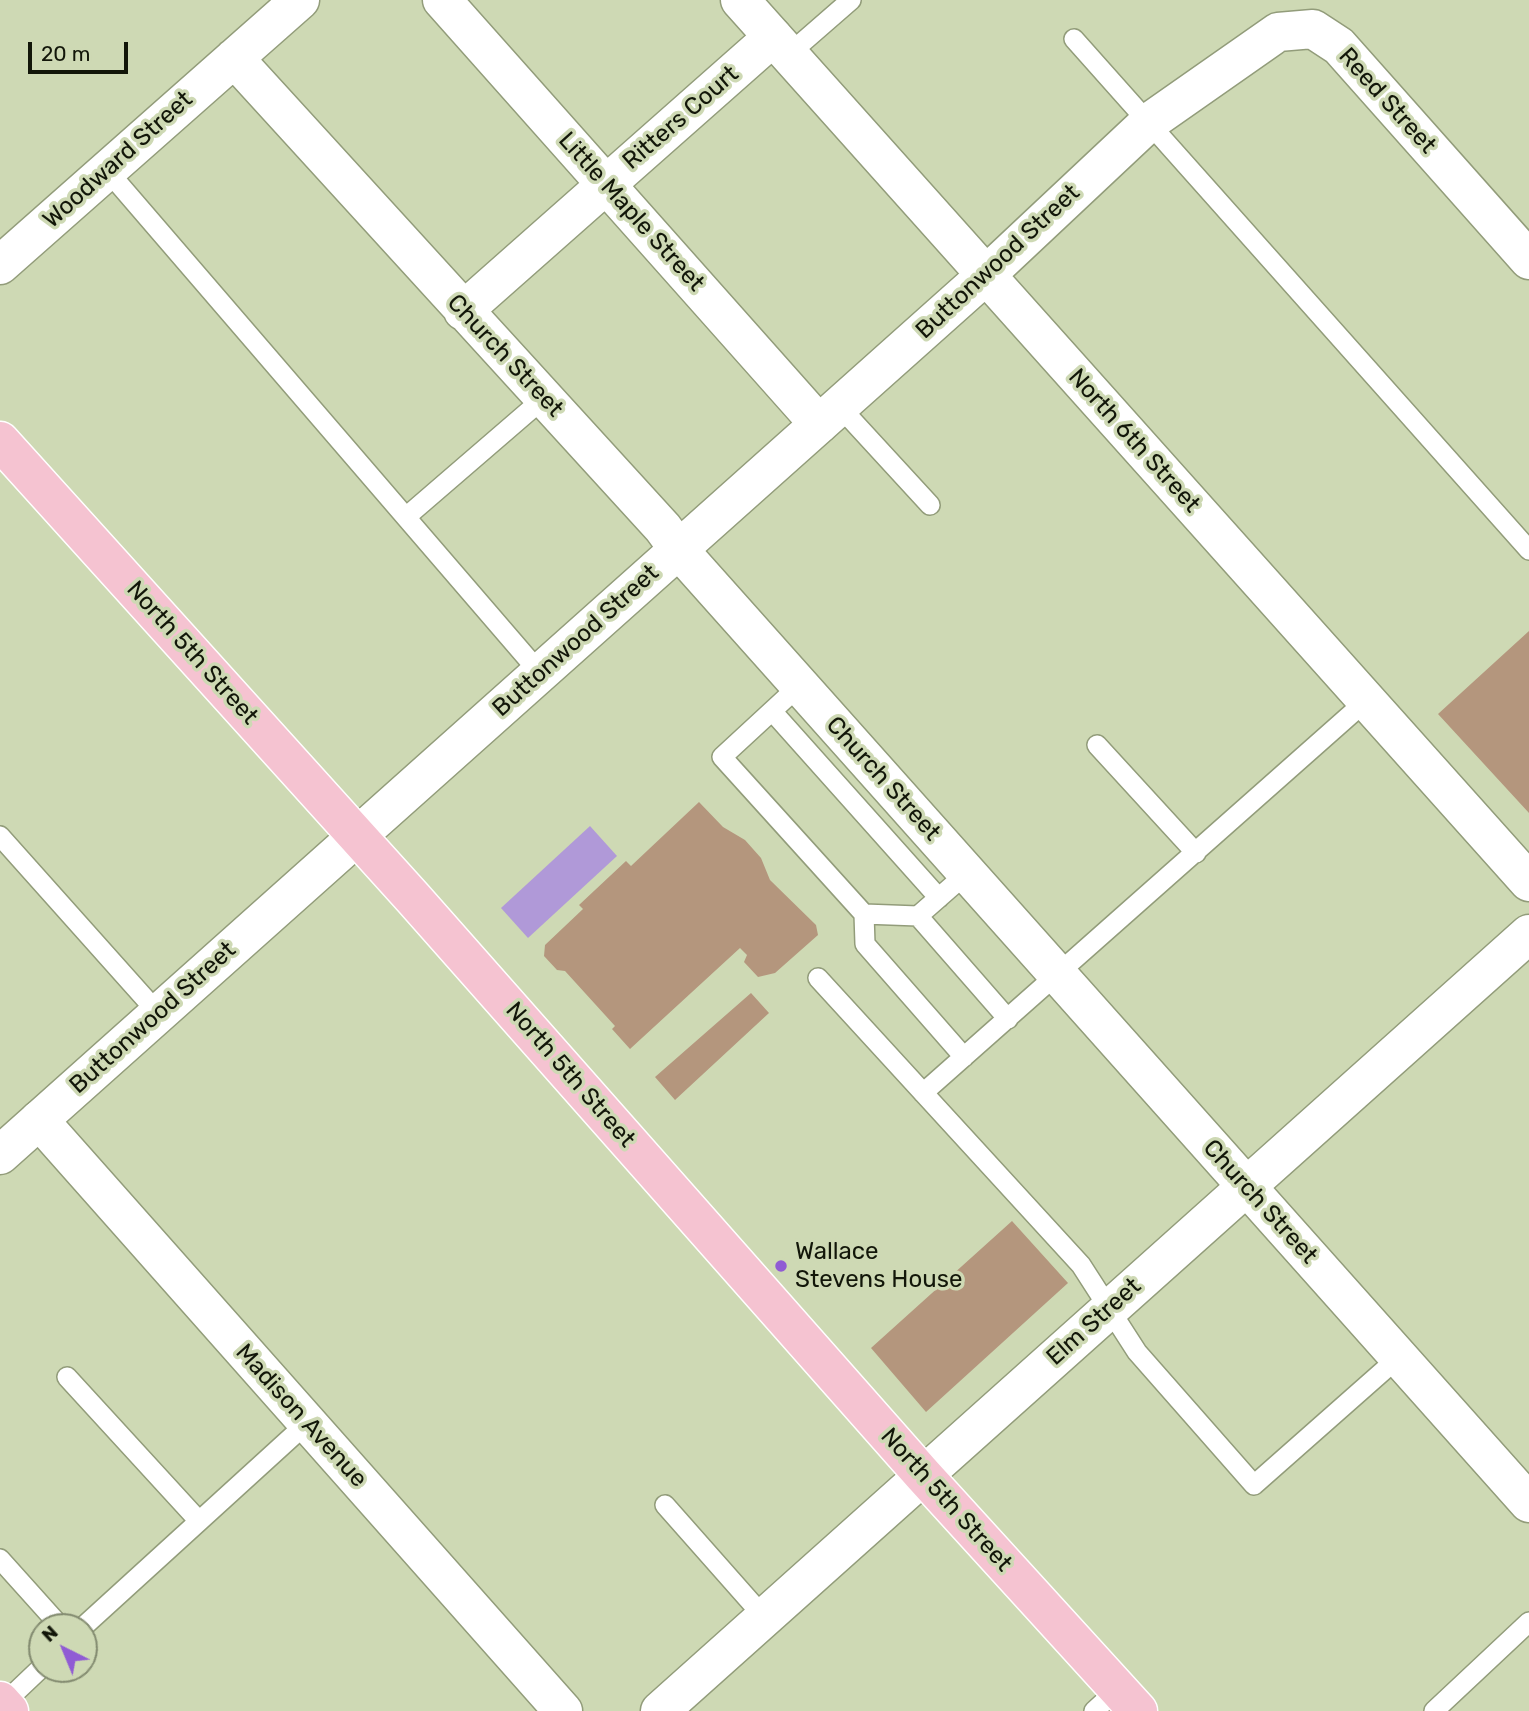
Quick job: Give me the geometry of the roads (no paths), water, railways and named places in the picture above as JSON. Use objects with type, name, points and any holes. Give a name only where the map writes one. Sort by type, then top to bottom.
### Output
[{"type":"main road","name":"North 5th Street","points":[[0,441],[357,836],[923,1475],[1117,1704]]},
{"type":"street","name":"Woodward Street","points":[[0,265],[300,0]]},
{"type":"street","name":"Little Maple Street","points":[[442,0],[606,185],[829,415]]},
{"type":"street","name":"North 6th Street","points":[[740,0],[1529,882]]},
{"type":"street","name":"Reed Street","points":[[1148,122],[1278,32],[1313,29],[1339,46],[1529,260]]},
{"type":"street","name":"Ritters Court","points":[[463,311],[606,185],[781,46]]},
{"type":"street","name":"Church Street","points":[[234,58],[663,528],[678,550],[1529,1503]]},
{"type":"street","name":"Buttonwood Street","points":[[0,1155],[985,276],[1148,122]]},
{"type":"street","name":"Elm Street","points":[[660,1711],[1529,933]]},
{"type":"street","name":"Madison Avenue","points":[[38,1121],[563,1711]]},
{"type":"lane","points":[[781,46],[851,0]]},
{"type":"lane","points":[[1074,39],[1529,550]]},
{"type":"lane","points":[[106,169],[540,673]]},
{"type":"lane","points":[[406,517],[544,398]]},
{"type":"lane","points":[[829,415],[930,505]]},
{"type":"lane","points":[[800,685],[722,757],[864,914],[865,944],[964,1058]]},
{"type":"lane","points":[[923,1093],[1367,700]]},
{"type":"lane","points":[[772,711],[939,898]]},
{"type":"lane","points":[[1097,745],[1196,853]]},
{"type":"lane","points":[[0,836],[158,1013]]},
{"type":"lane","points":[[864,914],[918,916],[967,873]]},
{"type":"lane","points":[[918,916],[1008,1019]]},
{"type":"lane","points":[[818,978],[1081,1265],[1137,1352],[1254,1485],[1399,1357]]},
{"type":"lane","points":[[67,1377],[198,1521]]},
{"type":"lane","points":[[98,1613],[307,1423]]},
{"type":"lane","points":[[666,1505],[764,1617]]},
{"type":"lane","points":[[0,1559],[48,1613]]},
{"type":"lane","points":[[1434,1711],[1529,1622]]},
{"type":"lane","points":[[4,1705],[28,1681]]},
{"type":"place","name":"Wallace Stevens House","points":[[781,1266]]}]
